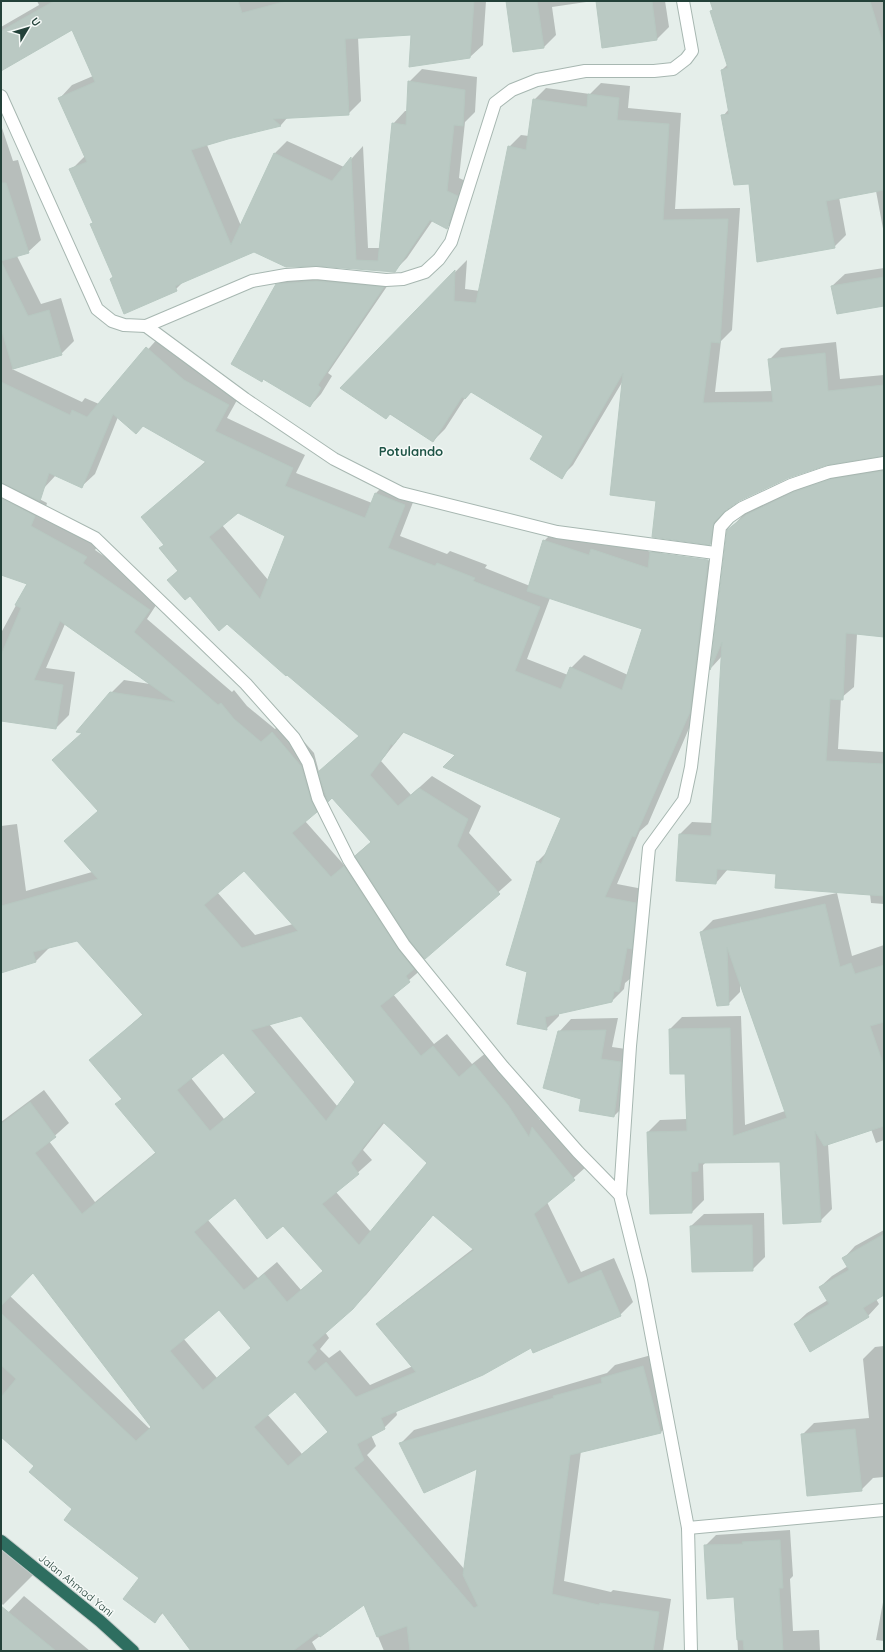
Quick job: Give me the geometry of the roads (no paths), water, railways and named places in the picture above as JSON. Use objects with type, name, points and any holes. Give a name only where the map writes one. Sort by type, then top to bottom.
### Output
[{"type":"highway","name":"Jalan Ahmad Yani","points":[[1,1540],[100,1621],[133,1651]]},
{"type":"street","points":[[1,96],[97,309],[112,321],[124,325],[146,326],[252,281],[286,275],[316,273],[386,280],[403,278],[425,272],[439,259],[450,242],[495,103],[512,90],[537,80],[584,71],[654,71],[673,69],[686,59],[692,51],[683,1]]},
{"type":"street","points":[[146,326],[245,399],[334,459],[401,493],[557,532],[715,553]]},
{"type":"street","points":[[691,1651],[688,1528],[641,1280],[620,1195],[630,1046],[649,848],[684,800],[691,767],[715,553],[720,526],[729,517],[742,508],[792,485],[829,472],[884,463]]},
{"type":"street","points":[[1,490],[95,538],[246,684],[294,738],[308,762],[318,798],[349,860],[404,945],[503,1067],[578,1152],[620,1195]]},
{"type":"street","points":[[688,1528],[884,1510]]},
{"type":"district","name":"Potulando","points":[[411,451]]}]
